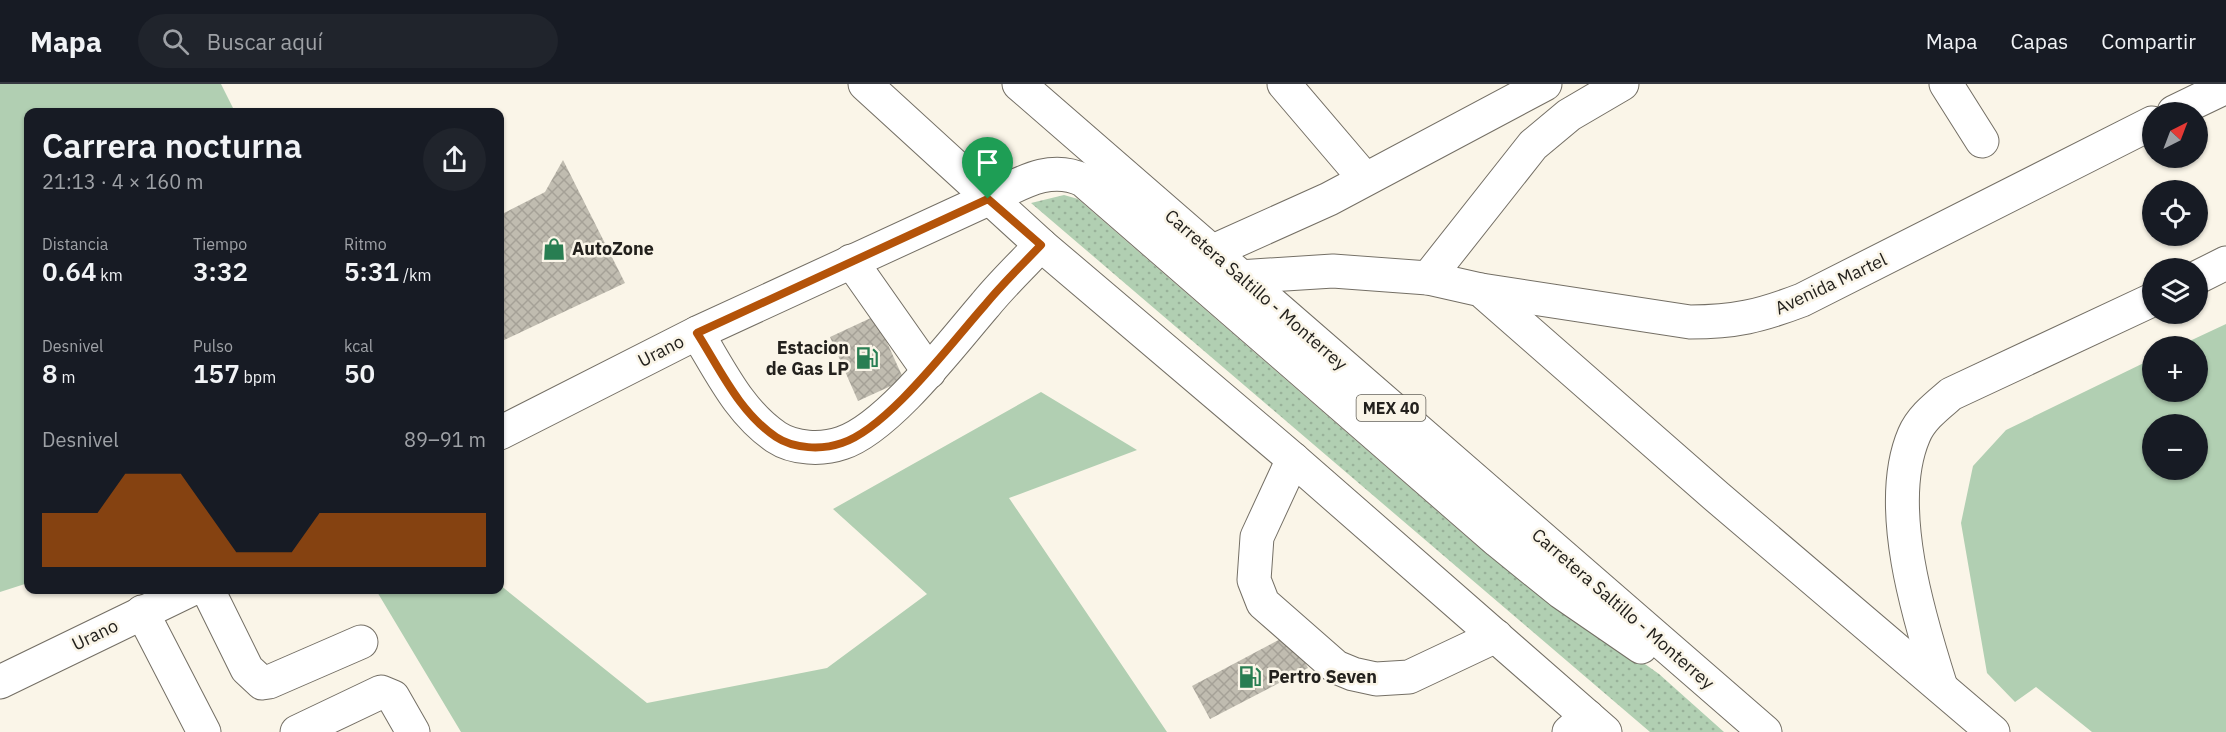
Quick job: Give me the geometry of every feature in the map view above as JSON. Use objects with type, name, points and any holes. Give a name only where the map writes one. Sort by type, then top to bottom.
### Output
[{"type":"street","points":[[865,84],[988,199],[1496,636],[1587,727]]},
{"type":"street","name":"Carretera Saltillo - Monterrey","points":[[1020,84],[1239,277],[1765,732]]},
{"type":"street","points":[[1284,84],[1365,179]]},
{"type":"street","points":[[1211,252],[1329,199],[1545,84]]},
{"type":"street","points":[[1428,278],[1533,145],[1569,115],[1622,84]]},
{"type":"street","points":[[1946,84],[1982,141]]},
{"type":"street","points":[[2195,102],[2226,87]]},
{"type":"street","name":"Avenida Martel","points":[[1204,285],[1239,277],[1333,271],[1428,278],[1481,290],[1689,322],[1722,322],[1758,317],[1813,295],[2142,128]]},
{"type":"street","name":"Urano","points":[[504,431],[697,333],[988,199],[1044,174],[1072,175],[1094,189],[1498,541],[1561,592],[1624,638],[1711,685]]},
{"type":"street","points":[[697,333],[747,412],[778,438],[800,446],[824,447],[843,443],[861,433],[929,372],[986,303],[1041,245]]},
{"type":"street","points":[[851,261],[929,372]]},
{"type":"street","points":[[2208,272],[2226,263]]},
{"type":"street","points":[[1481,290],[1716,496],[1993,732]]},
{"type":"street","points":[[1941,687],[1916,609],[1908,552],[1902,493],[1914,434],[1930,412],[1951,394],[2142,305]]},
{"type":"street","points":[[1293,459],[1257,537],[1254,580],[1263,603],[1328,660],[1353,674],[1376,679],[1409,678],[1496,636]]},
{"type":"street","name":"Urano","points":[[0,682],[181,594]]},
{"type":"street","points":[[210,594],[247,669],[262,683],[270,682],[361,642]]},
{"type":"street","points":[[142,612],[204,732]]},
{"type":"street","points":[[297,732],[381,692],[393,697],[413,732]]},
{"type":"green space","points":[[0,84],[221,84],[233,108],[24,108],[24,584],[0,592]]},
{"type":"green space","points":[[1064,195],[1078,199],[1475,544],[1659,674],[1724,732],[1650,732],[1031,203]]},
{"type":"green space","points":[[2226,324],[2226,732],[2092,732],[2036,687],[2015,702],[1987,673],[1961,523],[1973,466],[2006,430],[2142,364],[2142,402],[2208,402],[2208,336],[2200,336]]},
{"type":"green space","points":[[1041,392],[1137,450],[1009,498],[1167,732],[461,732],[378,594],[504,594],[504,588],[647,703],[827,668],[927,594],[833,509]]},
{"type":"building","name":"AutoZone","points":[[563,160],[625,283],[504,340],[504,213],[545,192]]},
{"type":"building","name":"Estacion de Gas LP","points":[[875,316],[904,380],[858,401],[830,337]]},
{"type":"building","name":"Pertro Seven","points":[[1290,634],[1308,668],[1210,719],[1192,686]]},
{"type":"place","name":"AutoZone","points":[[554,249]]},
{"type":"place","name":"Estacion de Gas LP","points":[[867,358]]},
{"type":"place","name":"Pertro Seven","points":[[1250,677]]},
{"type":"route","points":[[988,199],[1041,245],[986,303],[929,372],[885,413],[861,433],[843,443],[824,447],[800,446],[778,438],[747,412],[697,333],[988,199]]}]
